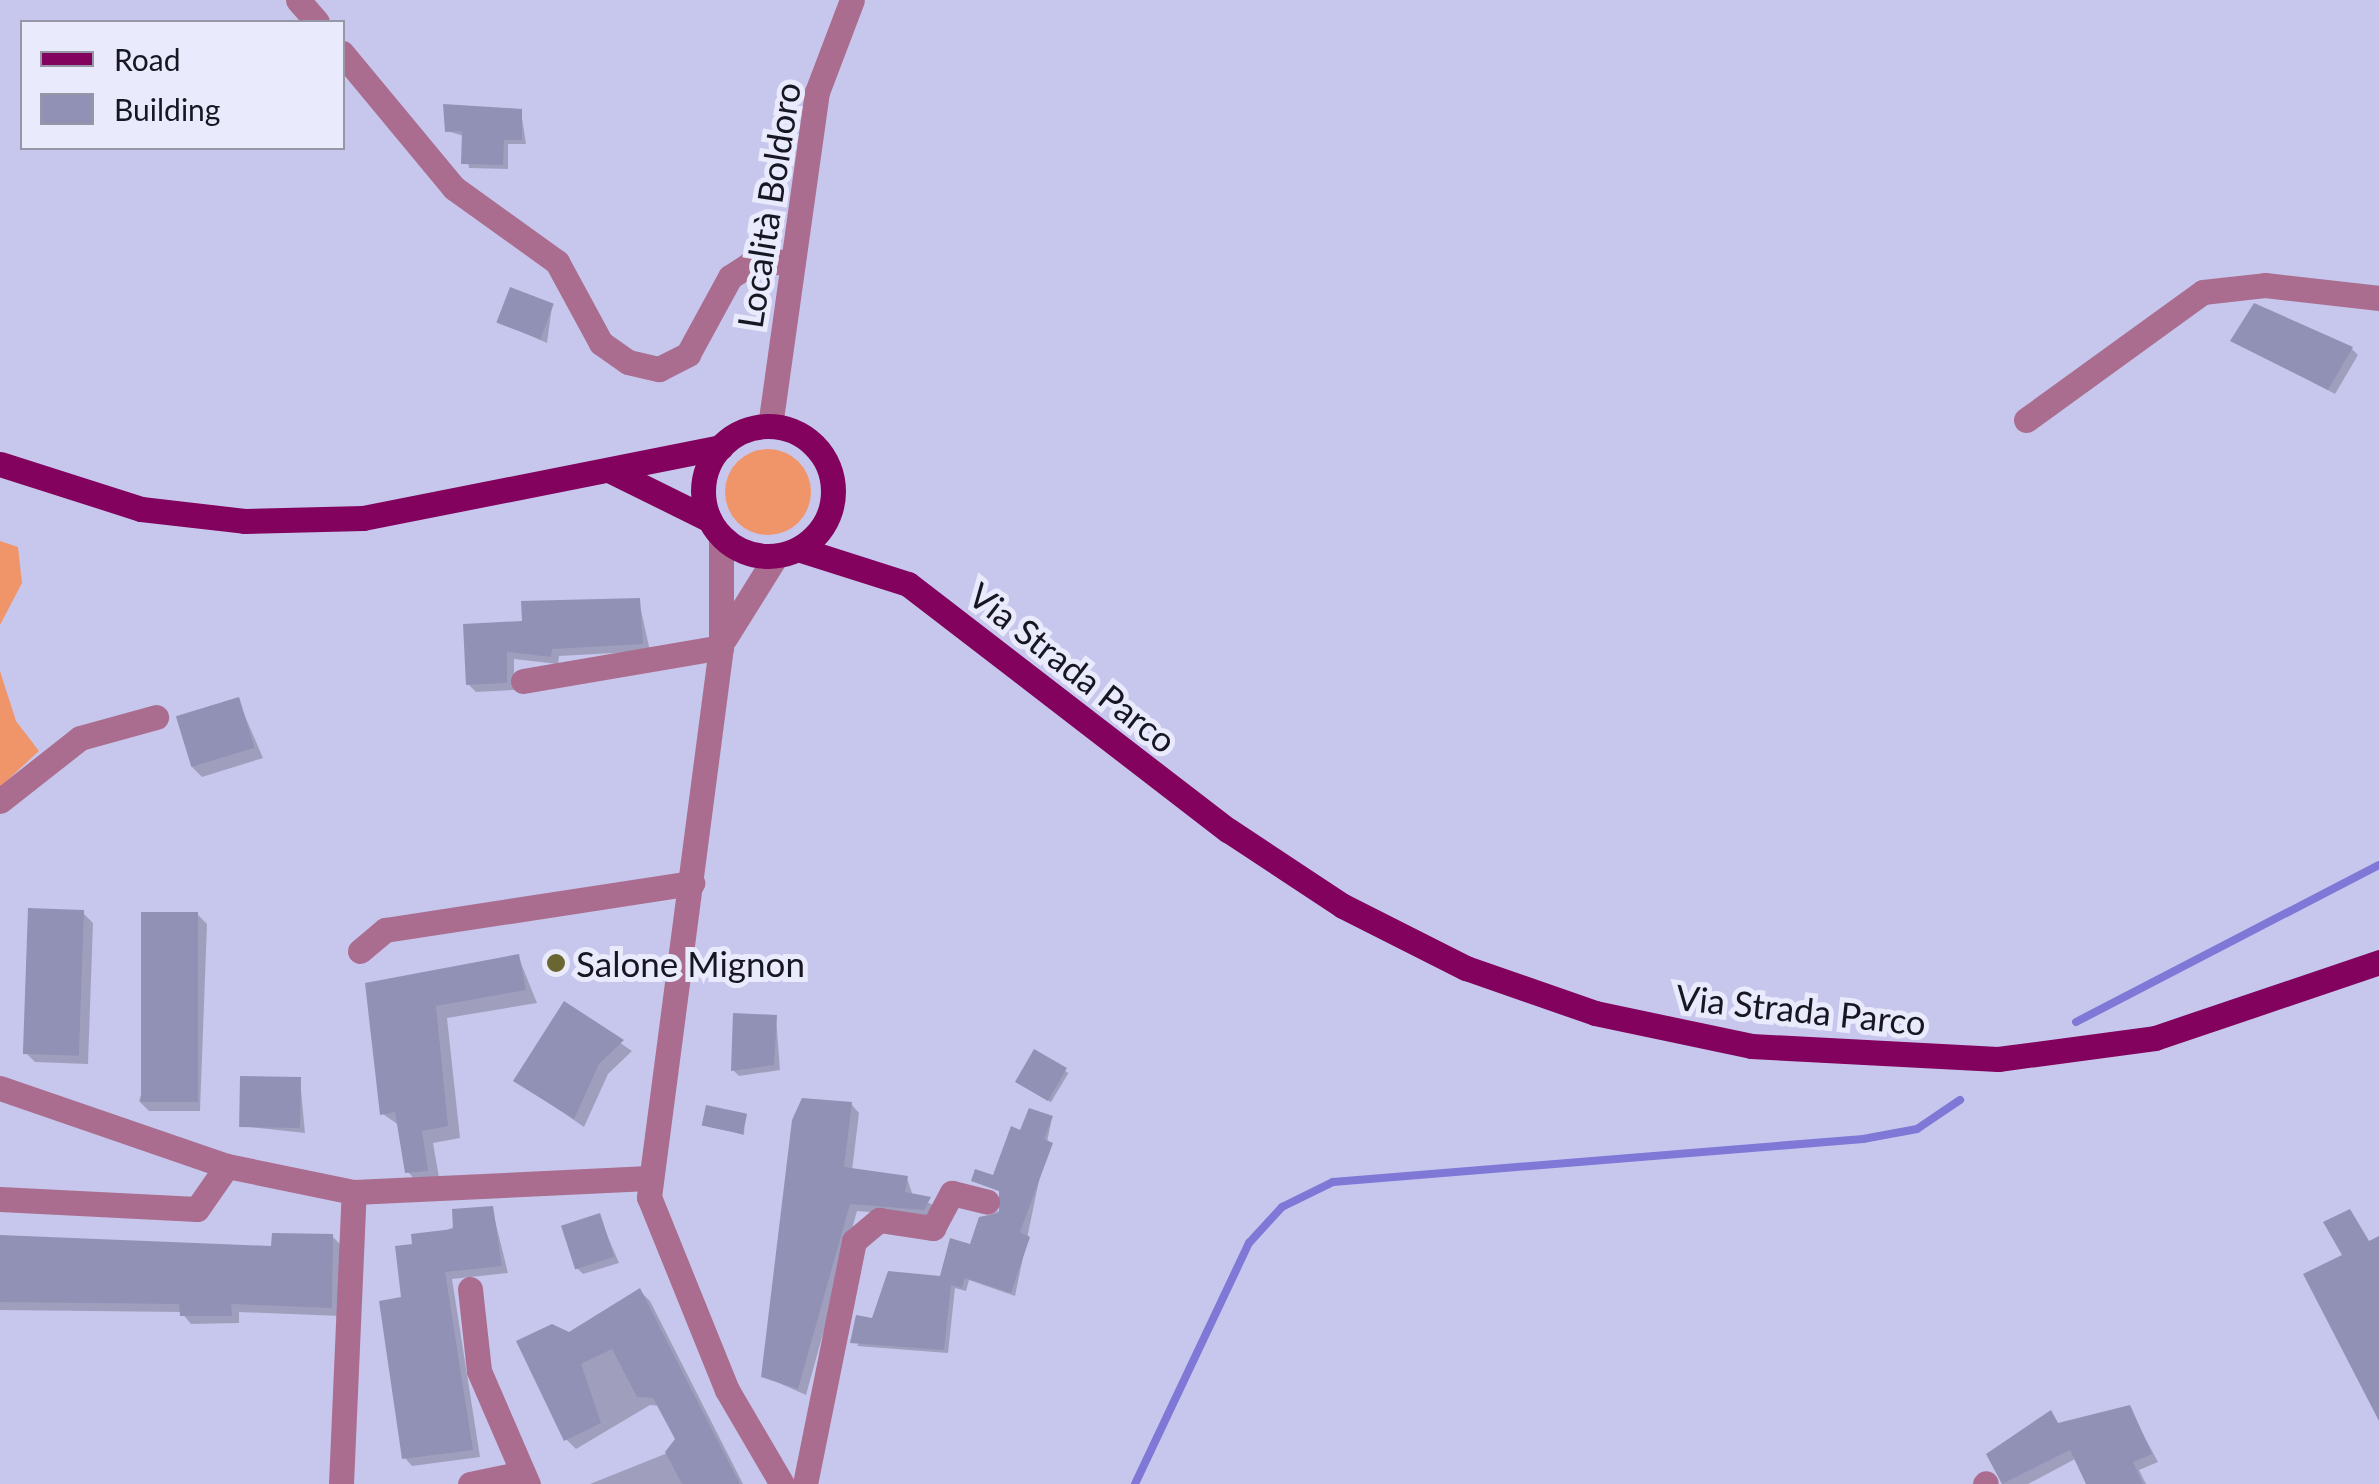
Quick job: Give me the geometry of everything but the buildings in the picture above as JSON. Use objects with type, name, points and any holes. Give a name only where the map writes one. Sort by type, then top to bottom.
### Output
[{"type":"main road","points":[[0,464],[141,509],[244,521],[363,518],[612,472],[720,447],[770,426],[811,441],[832,480],[827,520],[787,552],[716,528],[612,472]]},
{"type":"main road","points":[[716,528],[704,482],[720,447]]},
{"type":"main road","name":"Via Strada Parco","points":[[787,552],[908,584],[1291,874],[1466,968],[1596,1014],[1751,1046],[1998,1059],[2155,1038],[2379,962]]},
{"type":"street","points":[[298,0],[315,20]]},
{"type":"street","name":"Località Boldoro","points":[[770,426],[817,92],[852,0]]},
{"type":"street","points":[[345,57],[454,188],[557,262],[601,344],[628,362],[659,369],[688,354],[730,277],[750,264],[794,260]]},
{"type":"street","points":[[2026,420],[2203,292],[2265,285],[2379,298]]},
{"type":"street","points":[[716,528],[722,647],[649,1178],[668,1260],[782,1484]]},
{"type":"street","points":[[722,647],[749,587],[787,552]]},
{"type":"street","points":[[523,681],[722,647]]},
{"type":"street","points":[[0,802],[80,738],[156,717]]},
{"type":"street","points":[[360,951],[385,930],[692,883]]},
{"type":"street","points":[[0,1088],[227,1166],[354,1192],[649,1178]]},
{"type":"street","points":[[0,1199],[196,1209],[227,1166]]},
{"type":"street","points":[[342,1484],[354,1192]]},
{"type":"street","points":[[804,1484],[854,1241],[879,1220],[933,1228],[952,1194],[987,1202]]},
{"type":"street","points":[[470,1290],[478,1372],[525,1479],[470,1484]]},
{"type":"shaded area","points":[[760,449],[776,449],[799,461],[808,475],[808,509],[799,523],[776,535],[760,535],[744,528],[732,516],[725,500],[725,484],[732,468],[744,456]]},
{"type":"shaded area","points":[[0,541],[18,547],[22,583],[0,625]]},
{"type":"shaded area","points":[[0,671],[16,721],[39,751],[0,787]]},
{"type":"waterway","points":[[2076,1022],[2379,865]]},
{"type":"waterway","points":[[1135,1484],[1249,1243],[1282,1207],[1333,1182],[1863,1139],[1917,1129],[1960,1100]]},
{"type":"place","name":"Salone Mignon","points":[[556,963]]}]
